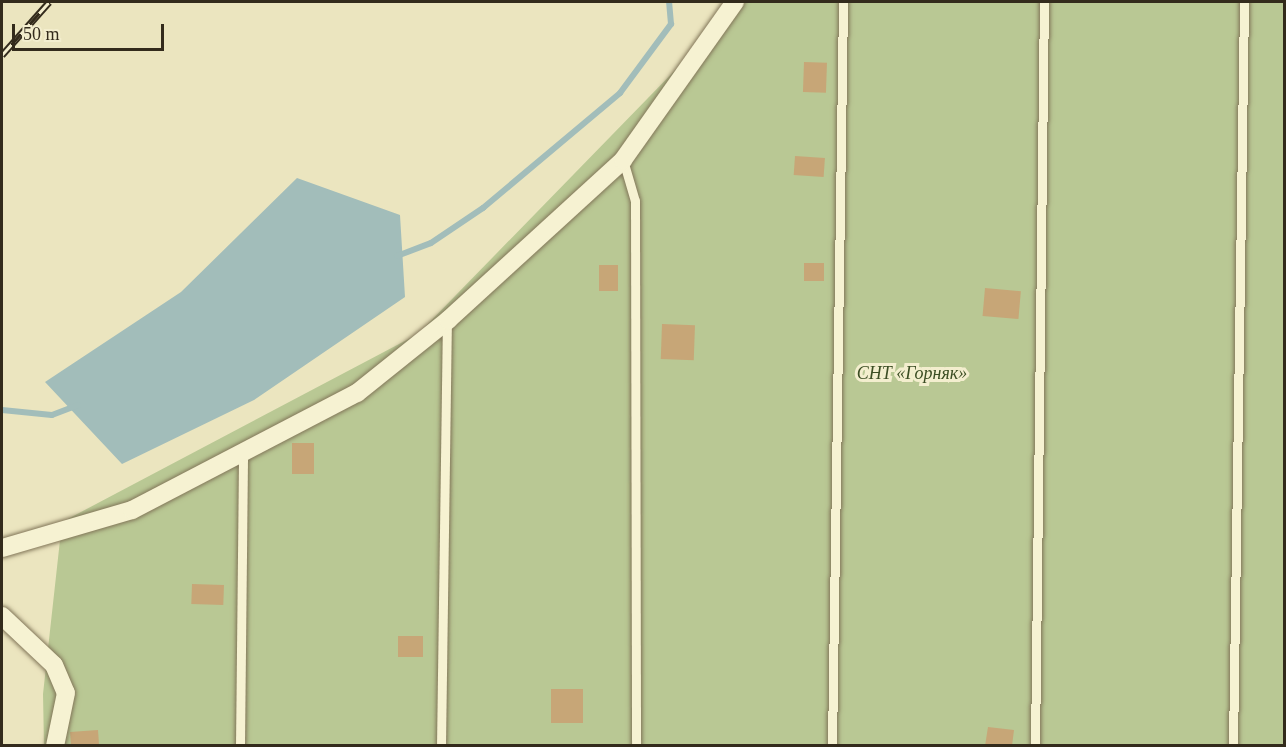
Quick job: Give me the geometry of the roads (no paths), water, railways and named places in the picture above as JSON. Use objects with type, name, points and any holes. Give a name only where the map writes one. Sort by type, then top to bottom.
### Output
[{"type":"street","points":[[2,548],[132,510],[243,449],[357,393],[447,320],[623,160],[735,2]]},
{"type":"street","points":[[2,616],[54,665],[66,693],[55,746]]},
{"type":"lane","points":[[832,746],[843,2]]},
{"type":"lane","points":[[1035,746],[1044,2]]},
{"type":"lane","points":[[1233,746],[1244,2]]},
{"type":"lane","points":[[623,160],[635,201],[636,746]]},
{"type":"lane","points":[[441,746],[447,320]]},
{"type":"lane","points":[[240,746],[243,449]]},
{"type":"water","points":[[297,178],[400,215],[405,297],[254,400],[122,464],[45,382],[181,292]]},
{"type":"waterway","points":[[397,256],[431,243],[483,208],[620,93],[671,24],[669,2]]},
{"type":"waterway","points":[[2,410],[52,415],[78,405]]},
{"type":"railway","points":[[2,55],[49,2]]},
{"type":"park label","name":"СНТ «Горняк»","points":[[912,373]]}]
